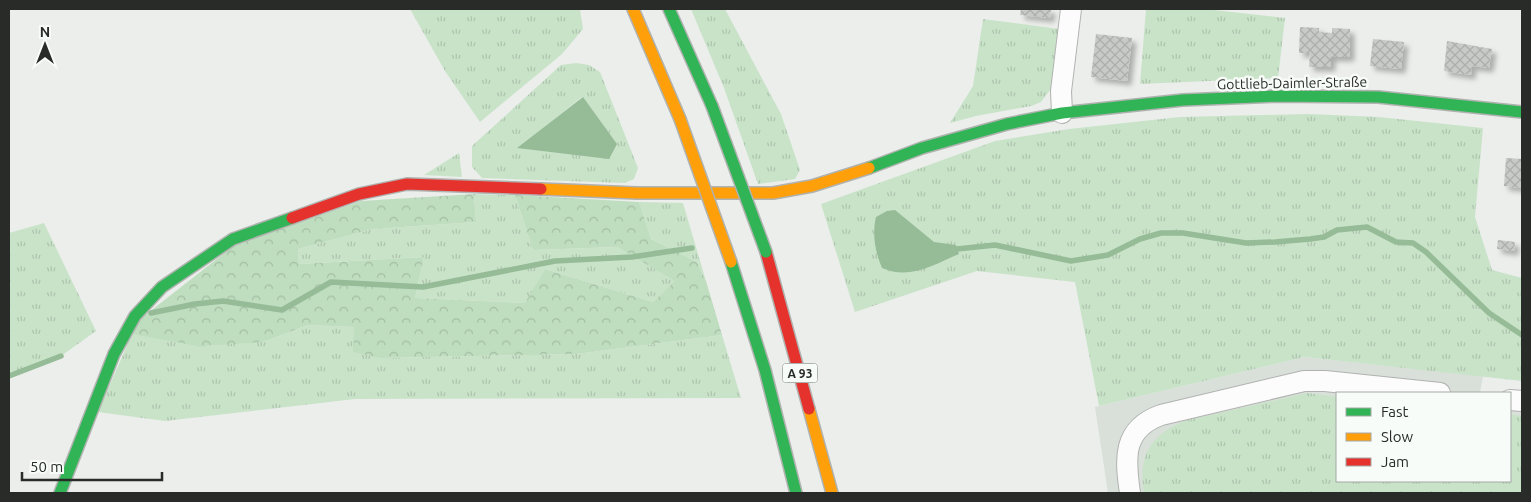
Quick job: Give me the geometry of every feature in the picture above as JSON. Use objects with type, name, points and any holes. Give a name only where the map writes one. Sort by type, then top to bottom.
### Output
[{"type":"main road","name":"A 93","points":[[633,9],[680,119],[731,262],[765,370],[796,493]]},
{"type":"main road","name":"A 93","points":[[670,9],[712,106],[766,252],[832,493]]},
{"type":"main road","name":"Gottlieb-Daimler-Straße","points":[[60,493],[114,354],[134,316],[162,287],[233,239],[359,194],[407,184],[638,192],[773,193],[812,186],[848,176],[954,137],[1062,113],[1183,100],[1277,96],[1378,97],[1522,112]]},
{"type":"street","points":[[1062,113],[1061,91],[1071,9]]},
{"type":"street","points":[[1130,493],[1128,448],[1140,428],[1161,415],[1304,381],[1325,381],[1430,392]]},
{"type":"shaded area","points":[[583,97],[617,144],[609,159],[517,148]]},
{"type":"shaded area","points":[[895,210],[934,242],[956,245],[959,254],[912,272],[892,271],[882,268],[875,243],[876,217],[887,211]]},
{"type":"shaded area","points":[[1305,357],[1483,376],[1480,392],[1336,392],[1336,482],[1511,482],[1511,400],[1522,401],[1522,493],[1108,493],[1095,407]]},
{"type":"green space","points":[[410,9],[580,9],[583,29],[562,54],[480,122],[445,71]]},
{"type":"green space","points":[[691,9],[725,9],[781,114],[800,170],[795,179],[758,184],[724,88]]},
{"type":"green space","points":[[1146,9],[1205,9],[1285,18],[1278,78],[1140,84]]},
{"type":"green space","points":[[983,19],[1059,29],[1057,81],[1041,102],[1031,106],[976,116],[950,123],[973,86]]},
{"type":"green space","points":[[576,63],[589,65],[600,72],[638,168],[634,179],[625,183],[482,178],[472,167],[472,146],[561,65]],"holes":[[[582,97],[617,144],[518,148]]]},
{"type":"green space","points":[[1308,114],[1379,117],[1483,128],[1475,217],[1492,270],[1522,278],[1522,381],[1305,357],[1099,406],[1075,282],[977,271],[855,312],[821,204],[995,141],[1069,129],[1180,117]]},
{"type":"green space","points":[[459,153],[462,177],[424,175]]},
{"type":"green space","points":[[474,194],[515,195],[533,250],[617,247],[676,281],[653,302],[545,269],[526,303],[415,298],[424,257],[299,264],[298,249],[373,229],[476,222]]},
{"type":"green space","points":[[474,194],[476,222],[373,229],[298,249],[299,264],[424,257],[415,298],[525,303],[545,269],[653,302],[675,281],[617,247],[533,250],[515,195],[639,202],[651,239],[697,262],[706,281],[722,335],[576,354],[381,358],[353,352],[354,327],[308,325],[263,342],[198,346],[132,334],[139,320],[236,244],[361,201]]},
{"type":"green space","points":[[639,202],[683,203],[706,281],[697,262],[651,239]]},
{"type":"green space","points":[[44,223],[96,331],[61,356],[9,376],[9,233]]},
{"type":"green space","points":[[308,325],[355,327],[381,358],[576,354],[722,335],[741,398],[355,399],[165,421],[98,412],[132,334],[263,342]]},
{"type":"green space","points":[[1307,393],[1336,397],[1336,482],[1511,482],[1511,414],[1522,416],[1522,493],[1144,493],[1143,469],[1149,449],[1162,434],[1184,421]]},
{"type":"building","points":[[1021,9],[1051,9],[1050,18],[1020,15]]},
{"type":"building","points":[[1300,27],[1319,28],[1319,32],[1332,33],[1332,28],[1350,29],[1350,57],[1331,57],[1331,67],[1309,67],[1310,53],[1299,53]]},
{"type":"building","points":[[1096,34],[1132,38],[1127,81],[1091,77]]},
{"type":"building","points":[[1373,39],[1404,42],[1401,69],[1370,66]]},
{"type":"building","points":[[1447,41],[1492,49],[1489,68],[1472,66],[1471,75],[1444,71]]},
{"type":"building","points":[[1506,158],[1522,159],[1522,188],[1504,186]]},
{"type":"building","points":[[1498,240],[1515,242],[1514,251],[1497,249]]},
{"type":"waterway","points":[[957,249],[995,245],[1071,261],[1108,255],[1140,239],[1161,233],[1183,233],[1246,243],[1310,239],[1324,237],[1337,230],[1367,227],[1396,242],[1413,243],[1426,252],[1489,313],[1522,335]]},
{"type":"waterway","points":[[151,313],[195,304],[223,301],[282,310],[331,282],[423,287],[555,261],[632,257],[692,248]]},
{"type":"waterway","points":[[9,376],[61,356]]},
{"type":"traffic: fast","points":[[669,9],[712,106]]},
{"type":"traffic: fast","points":[[869,168],[922,148],[1007,124],[1062,113],[1183,100],[1277,96],[1378,97],[1522,112]]},
{"type":"traffic: fast","points":[[712,106],[766,252]]},
{"type":"traffic: fast","points":[[60,493],[114,354],[135,316],[162,287],[233,239],[292,218]]},
{"type":"traffic: fast","points":[[731,262],[765,370],[796,493]]},
{"type":"traffic: slow","points":[[633,9],[680,119]]},
{"type":"traffic: slow","points":[[680,119],[731,262]]},
{"type":"traffic: slow","points":[[541,189],[637,193],[773,193],[812,186],[869,168]]},
{"type":"traffic: slow","points":[[809,409],[832,493]]},
{"type":"traffic: jam","points":[[292,218],[359,194],[407,184],[541,189]]},
{"type":"traffic: jam","points":[[766,252],[809,409]]}]
